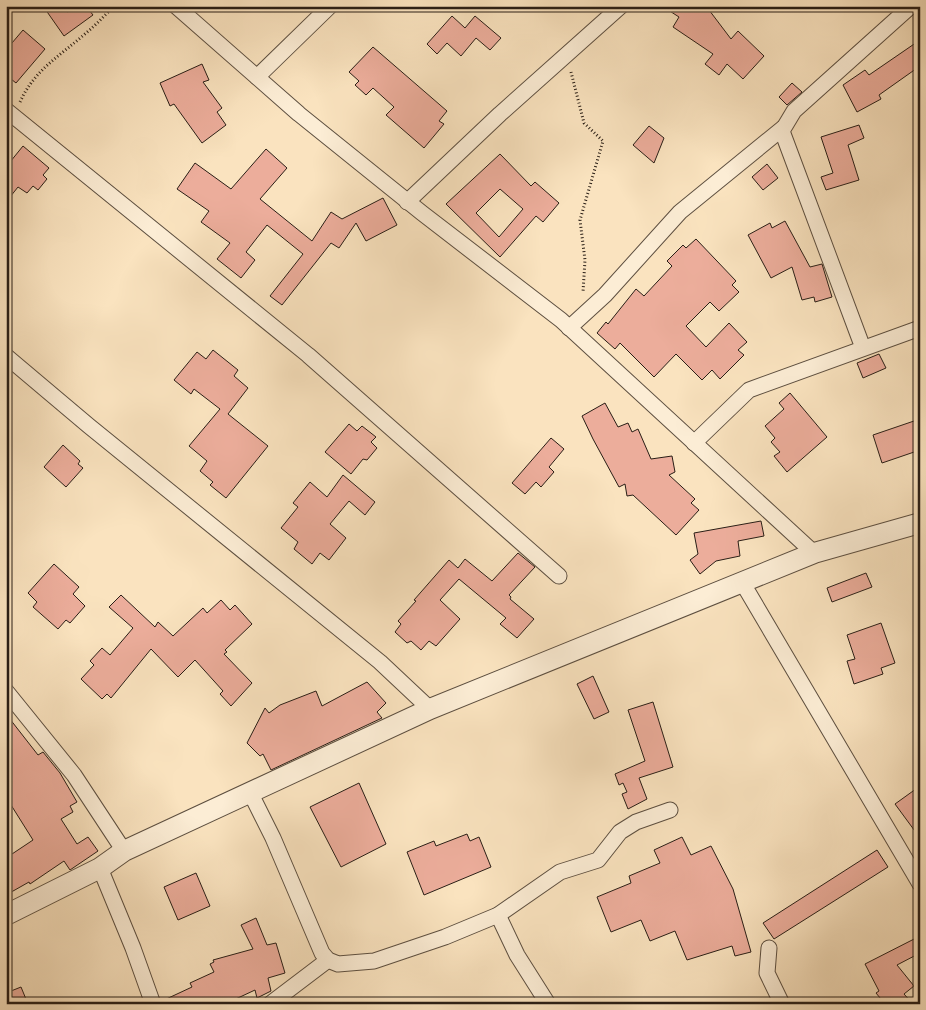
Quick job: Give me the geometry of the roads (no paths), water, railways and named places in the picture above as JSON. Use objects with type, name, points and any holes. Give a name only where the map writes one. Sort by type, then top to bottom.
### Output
[{"type":"street","points":[[176,6],[257,77],[407,202],[569,328],[814,553]]},
{"type":"street","points":[[257,77],[330,6]]},
{"type":"street","points":[[407,202],[500,114],[621,6]]},
{"type":"street","points":[[569,328],[605,295],[680,212],[783,128],[794,111],[911,6]]},
{"type":"street","points":[[10,113],[308,355],[558,576]]},
{"type":"street","points":[[783,128],[782,131],[863,348]]},
{"type":"street","points":[[694,443],[749,390],[920,328]]},
{"type":"street","points":[[6,356],[89,426],[380,662],[430,709]]},
{"type":"street","points":[[6,915],[100,868],[124,851],[430,709],[814,553],[920,523]]},
{"type":"street","points":[[742,582],[920,884]]},
{"type":"street","points":[[6,691],[74,776],[124,851]]},
{"type":"street","points":[[250,792],[273,838],[322,953],[328,960],[346,965],[374,962],[445,937],[498,915],[560,872],[598,860],[620,832],[636,822],[670,810]]},
{"type":"street","points":[[100,868],[133,948],[153,1004]]},
{"type":"street","points":[[498,915],[516,955],[548,1004]]},
{"type":"street","points":[[769,948],[766,973],[782,1004]]},
{"type":"street","points":[[270,1004],[328,960]]}]
